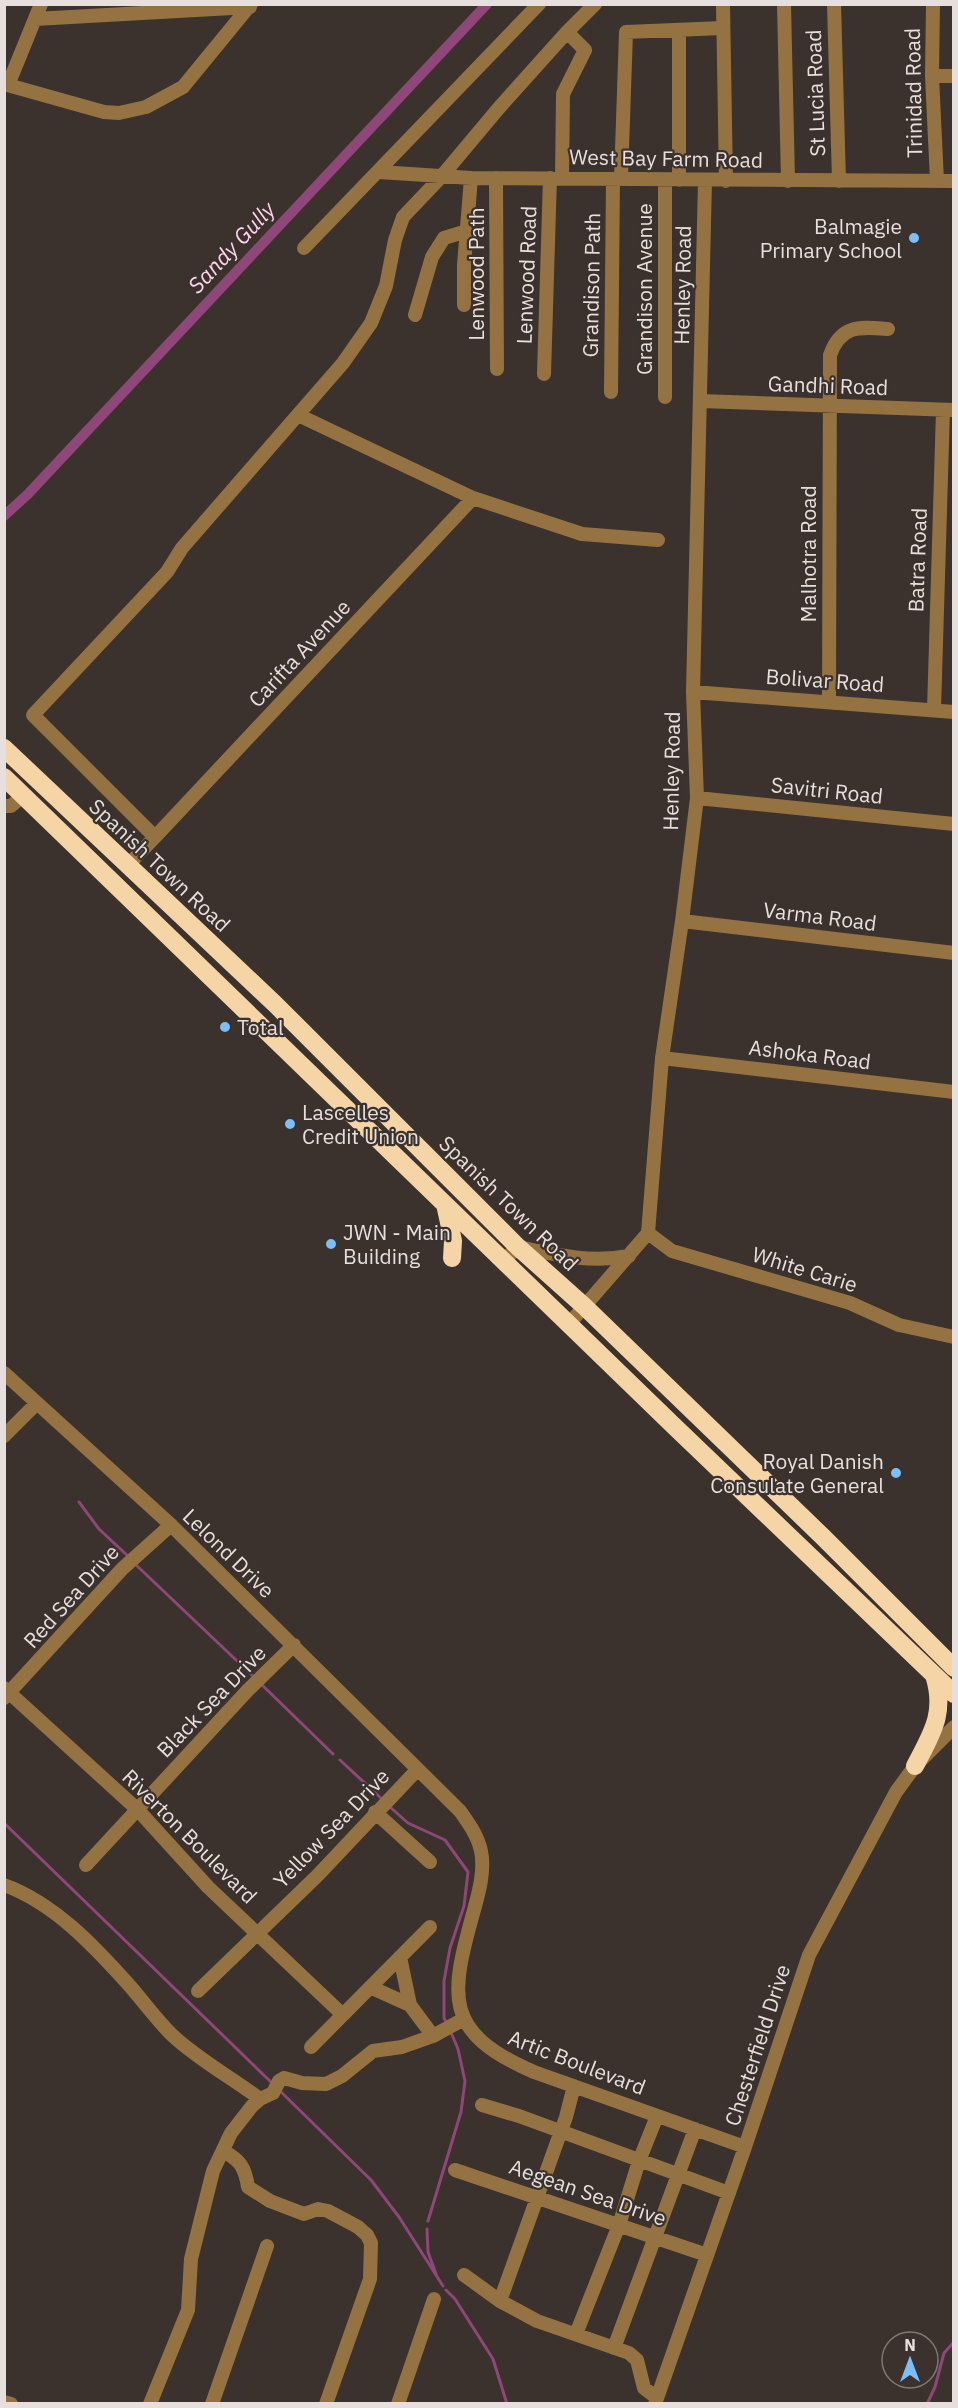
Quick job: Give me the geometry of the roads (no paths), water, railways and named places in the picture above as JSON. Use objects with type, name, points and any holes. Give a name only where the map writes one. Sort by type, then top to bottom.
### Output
[{"type":"highway","name":"Spanish Town Road","points":[[4,748],[276,1005],[518,1247],[585,1306],[954,1668]]},
{"type":"highway","name":"Spanish Town Road","points":[[4,777],[954,1694]]},
{"type":"highway","points":[[260,1024],[276,1005]]},
{"type":"highway","points":[[445,1203],[453,1240],[452,1258]]},
{"type":"highway","points":[[700,1420],[699,1429],[790,1532],[792,1540]]},
{"type":"highway","points":[[915,1766],[932,1732],[939,1711],[939,1690],[934,1674]]},
{"type":"street","points":[[41,4],[6,85],[105,112],[133,111],[146,107],[183,87],[251,6]]},
{"type":"street","points":[[304,248],[539,4]]},
{"type":"street","points":[[155,837],[33,715],[167,572],[182,548],[343,363],[372,323],[386,286],[395,240],[403,217],[441,177],[567,32],[595,4]]},
{"type":"street","points":[[723,4],[726,181]]},
{"type":"street","points":[[784,4],[788,181]]},
{"type":"street","name":"St Lucia Road","points":[[834,4],[839,181]]},
{"type":"street","name":"Trinidad Road","points":[[933,4],[932,76],[937,181]]},
{"type":"street","points":[[35,19],[251,6]]},
{"type":"street","points":[[679,180],[679,31],[722,28]]},
{"type":"street","name":"Grandison Path","points":[[611,392],[617,179],[626,32],[679,31]]},
{"type":"street","name":"Lenwood Road","points":[[544,374],[563,94],[585,50],[567,32]]},
{"type":"street","points":[[932,76],[954,76]]},
{"type":"street","name":"West Bay Farm Road","points":[[379,172],[471,178],[954,181]]},
{"type":"street","points":[[464,305],[466,231],[471,178]]},
{"type":"street","name":"Lenwood Path","points":[[496,178],[497,369]]},
{"type":"street","name":"Grandison Avenue","points":[[665,180],[665,397]]},
{"type":"street","name":"Henley Road","points":[[648,1233],[662,1058],[697,798],[693,692],[705,181]]},
{"type":"street","points":[[415,315],[432,257],[444,238],[466,231]]},
{"type":"street","name":"Malhotra Road","points":[[829,701],[830,355],[835,342],[845,332],[859,327],[888,329]]},
{"type":"street","name":"Gandhi Road","points":[[701,401],[948,410]]},
{"type":"street","name":"Batra Road","points":[[934,710],[948,410]]},
{"type":"street","points":[[298,415],[473,498],[582,534],[658,540]]},
{"type":"street","name":"Carifta Avenue","points":[[127,866],[473,498]]},
{"type":"street","name":"Bolivar Road","points":[[693,692],[954,712]]},
{"type":"street","points":[[4,807],[12,806],[24,795]]},
{"type":"street","name":"Savitri Road","points":[[697,798],[954,824]]},
{"type":"street","name":"Varma Road","points":[[682,921],[954,953]]},
{"type":"street","name":"Ashoka Road","points":[[662,1058],[954,1092]]},
{"type":"street","points":[[569,1324],[648,1233]]},
{"type":"street","name":"White Carie","points":[[648,1233],[672,1251],[850,1303],[899,1325],[954,1337]]},
{"type":"street","points":[[504,1260],[518,1247],[582,1259],[606,1260],[629,1256]]},
{"type":"street","name":"Lelond Drive","points":[[4,1373],[171,1526],[417,1770]]},
{"type":"street","points":[[4,1436],[37,1403]]},
{"type":"street","name":"Red Sea Drive","points":[[6,1693],[135,1556],[171,1526]]},
{"type":"street","name":"Black Sea Drive","points":[[86,1865],[251,1687],[294,1646]]},
{"type":"street","name":"Riverton Boulevard","points":[[6,1693],[138,1810],[207,1887],[343,2015]]},
{"type":"street","name":"Chesterfield Drive","points":[[656,2401],[809,1955],[891,1801],[915,1766],[954,1727]]},
{"type":"street","name":"Yellow Sea Drive","points":[[198,1991],[318,1875],[417,1770]]},
{"type":"street","name":"Artic Boulevard","points":[[417,1770],[460,1811],[473,1829],[482,1853],[478,1896],[457,1980],[460,2020],[477,2039],[499,2056],[534,2072],[745,2147]]},
{"type":"street","points":[[375,1812],[430,1862]]},
{"type":"street","points":[[4,1885],[23,1892],[63,1919],[128,1983],[171,2034],[202,2059],[260,2099]]},
{"type":"street","points":[[311,2047],[429,1927]]},
{"type":"street","points":[[400,1957],[410,2005]]},
{"type":"street","points":[[370,1987],[410,2005],[438,2033]]},
{"type":"street","points":[[150,2403],[188,2310],[191,2259],[213,2171],[231,2133],[260,2099],[284,2078],[302,2083],[326,2084],[342,2076],[373,2051],[402,2047],[438,2033],[460,2020]]},
{"type":"street","points":[[500,2301],[538,2197],[574,2086]]},
{"type":"street","points":[[482,2105],[519,2116],[729,2193]]},
{"type":"street","points":[[576,2334],[619,2225],[639,2161],[657,2116]]},
{"type":"street","points":[[614,2348],[695,2129]]},
{"type":"street","points":[[223,2151],[239,2160],[246,2171],[248,2187],[259,2196],[304,2214],[318,2209],[328,2211],[358,2227],[367,2235],[371,2243],[370,2279],[326,2403]]},
{"type":"street","name":"Aegean Sea Drive","points":[[456,2170],[707,2255]]},
{"type":"street","points":[[212,2403],[267,2246]]},
{"type":"street","points":[[464,2275],[500,2301],[537,2321],[629,2353],[637,2360],[644,2388],[656,2401]]},
{"type":"street","points":[[398,2403],[434,2300]]},
{"type":"street","points":[[4,2402],[11,2403]]},
{"type":"waterway","name":"Sandy Gully","points":[[4,516],[28,494],[487,4]]},
{"type":"waterway","points":[[79,1502],[99,1529],[130,1558]]},
{"type":"waterway","points":[[134,1563],[255,1678]]},
{"type":"waterway","points":[[260,1683],[333,1754]]},
{"type":"waterway","points":[[340,1760],[383,1800]]},
{"type":"waterway","points":[[390,1807],[408,1823],[445,1840],[468,1872],[464,1906],[450,1948],[444,1981],[444,2018],[447,2024]]},
{"type":"waterway","points":[[4,1823],[272,2083]]},
{"type":"waterway","points":[[428,2221],[461,2112],[465,2081],[458,2049],[450,2030]]},
{"type":"waterway","points":[[279,2090],[371,2180],[399,2217],[443,2286]]},
{"type":"waterway","points":[[427,2229],[428,2252],[436,2274]]},
{"type":"waterway","points":[[446,2290],[455,2299],[493,2359],[507,2404]]},
{"type":"waterway","points":[[927,2404],[935,2387],[944,2353],[954,2342]]},
{"type":"place","name":"Balmagie Primary School","points":[[914,238]]},
{"type":"place","name":"Total","points":[[225,1027]]},
{"type":"place","name":"Lascelles Credit Union","points":[[290,1124]]},
{"type":"place","name":"JWN - Main Building","points":[[331,1244]]},
{"type":"place","name":"Royal Danish Consulate General","points":[[896,1473]]}]
